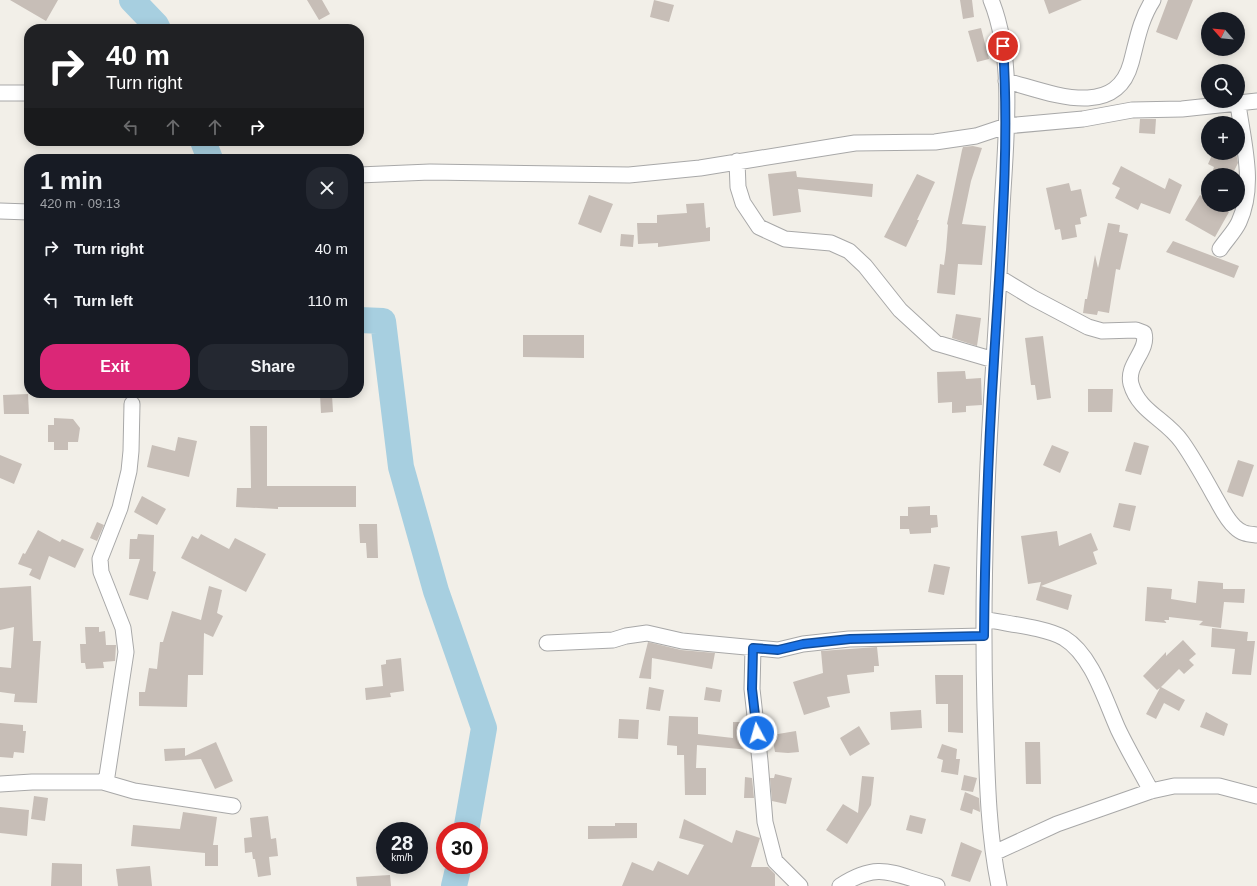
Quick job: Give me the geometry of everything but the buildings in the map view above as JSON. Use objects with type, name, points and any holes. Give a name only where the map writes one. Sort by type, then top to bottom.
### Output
[{"type":"street","points":[[991,0],[1003,46],[1006,81],[1006,126],[1000,278],[987,489],[984,619],[986,760],[994,853],[995,884]]},
{"type":"street","points":[[1006,81],[1085,100],[1102,96],[1114,91],[1123,83],[1146,11],[1153,0]]},
{"type":"street","points":[[0,93],[24,93]]},
{"type":"street","points":[[1245,103],[1257,101]]},
{"type":"street","points":[[364,175],[430,172],[629,175],[700,168],[855,143],[936,142],[976,136],[1006,126],[1083,119],[1132,110],[1201,106]]},
{"type":"street","points":[[1220,249],[1239,223],[1246,202],[1248,166],[1239,108]]},
{"type":"street","points":[[737,162],[738,187],[743,203],[759,227],[785,240],[831,243],[849,251],[865,266],[900,310],[936,343],[994,360]]},
{"type":"street","points":[[0,212],[24,212]]},
{"type":"street","points":[[1000,278],[1033,298],[1088,327],[1102,331],[1136,330],[1144,333],[1146,339],[1144,347],[1137,355],[1131,369],[1130,382],[1135,395],[1145,408],[1172,430],[1182,442],[1224,514],[1234,527],[1243,534],[1257,535]]},
{"type":"street","points":[[103,782],[109,770],[126,652],[123,628],[101,572],[100,558],[120,508],[129,471],[132,451],[132,404]]},
{"type":"street","points":[[984,619],[1046,630],[1064,638],[1079,650],[1090,668],[1118,730],[1151,791]]},
{"type":"street","points":[[547,643],[613,640],[626,636],[647,633],[682,641],[778,650],[803,644],[850,639],[984,636]]},
{"type":"street","points":[[753,648],[752,689],[765,822],[775,861],[800,886]]},
{"type":"street","points":[[0,784],[32,782],[103,782],[134,791],[233,806]]},
{"type":"street","points":[[994,853],[1032,837],[1057,824],[1151,791],[1174,786],[1219,786],[1257,796]]},
{"type":"street","points":[[840,886],[852,878],[871,871],[893,872],[937,886]]},
{"type":"waterway","points":[[132,0],[155,24]]},
{"type":"waterway","points":[[205,146],[208,154]]},
{"type":"waterway","points":[[364,320],[383,321],[401,467],[436,591],[484,728],[468,822]]},
{"type":"waterway","points":[[454,886],[457,874]]},
{"type":"route","points":[[757,733],[752,689],[753,648],[778,650],[803,644],[850,639],[984,636],[987,489],[1000,278],[1006,126],[1006,81],[1003,46]]}]
